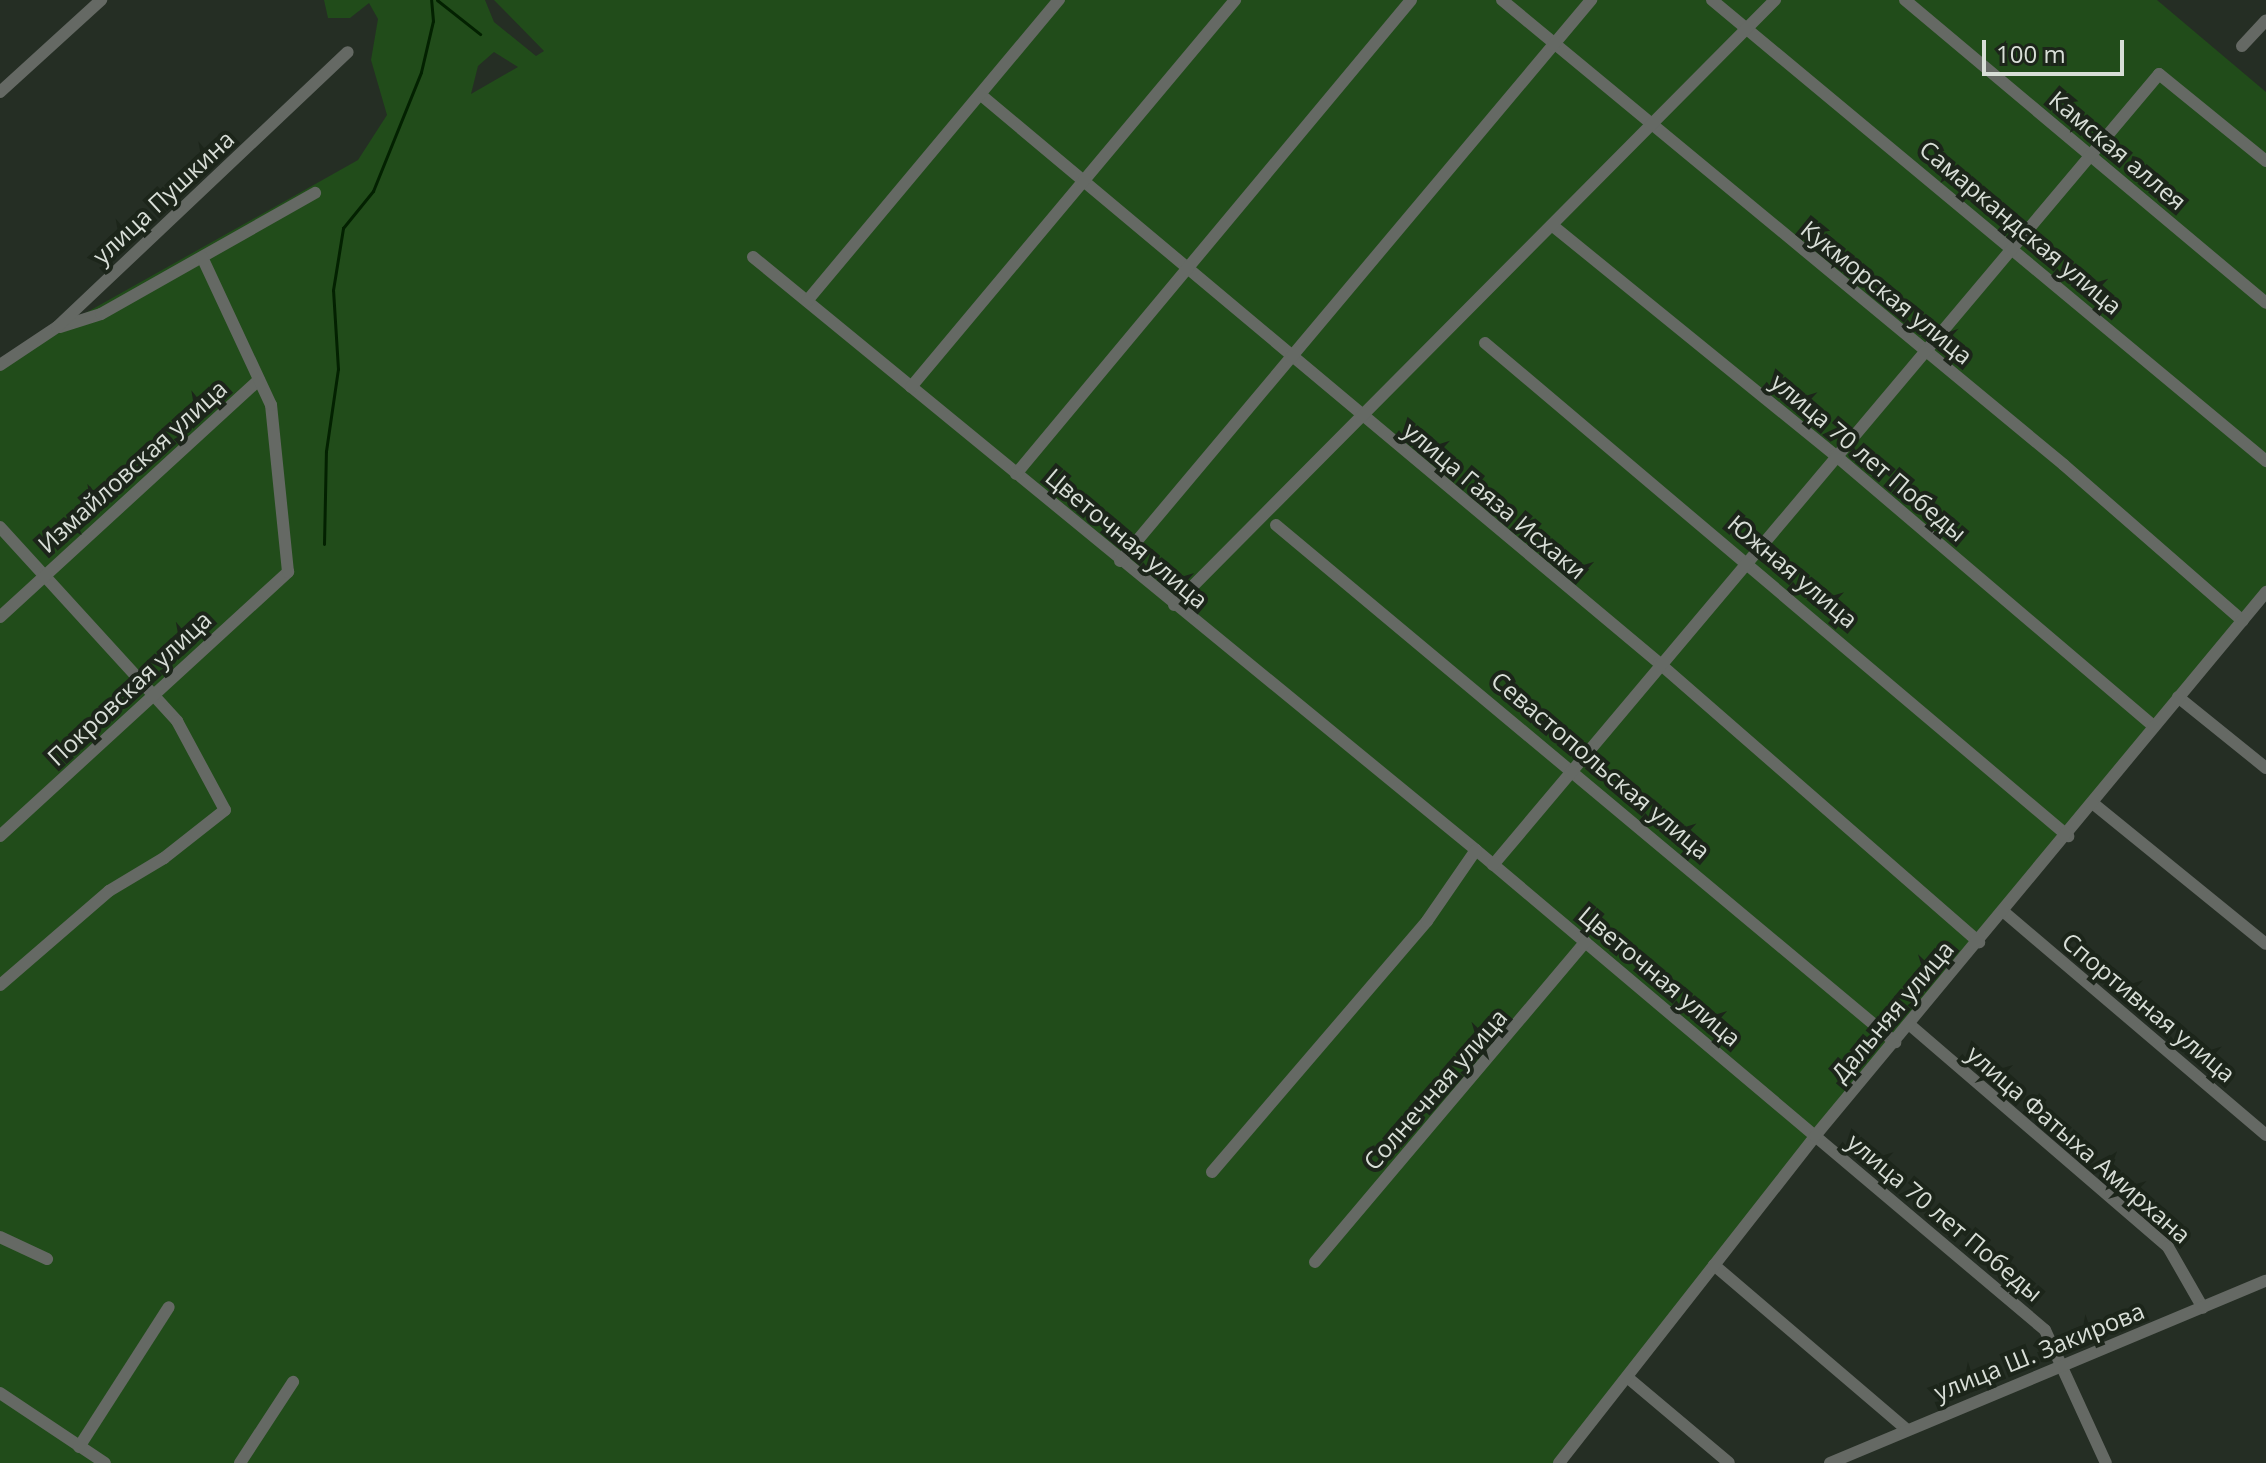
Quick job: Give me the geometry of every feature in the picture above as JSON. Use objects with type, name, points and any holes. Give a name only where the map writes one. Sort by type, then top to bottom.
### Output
[{"type":"street","points":[[0,92],[101,0]]},
{"type":"street","points":[[807,301],[1059,0]]},
{"type":"street","points":[[911,387],[1235,0]]},
{"type":"street","points":[[1016,474],[1411,0]]},
{"type":"street","name":"Кукморская улица","points":[[1502,0],[1924,350],[2243,621]]},
{"type":"street","points":[[1120,561],[1591,0]]},
{"type":"street","name":"Самаркандская улица","points":[[1712,0],[2266,461]]},
{"type":"street","points":[[1174,605],[1775,0]]},
{"type":"street","name":"Камская аллея","points":[[1905,0],[2088,157],[2266,303]]},
{"type":"street","points":[[2242,46],[2266,20]]},
{"type":"street","name":"улица Пушкина","points":[[0,365],[57,327],[348,52]]},
{"type":"street","points":[[1493,865],[1659,663],[2159,74],[2266,161]]},
{"type":"street","name":"улица Гаяза Исхаки","points":[[981,95],[1360,416],[1659,663],[1979,942]]},
{"type":"street","points":[[57,327],[101,314],[315,193]]},
{"type":"street","name":"улица 70 лет Победы","points":[[1553,226],[1835,455],[2153,726]]},
{"type":"street","points":[[202,257],[259,380]]},
{"type":"street","name":"Цветочная улица","points":[[753,257],[1476,850],[1815,1136]]},
{"type":"street","name":"Южная улица","points":[[1485,343],[1747,561],[2068,836]]},
{"type":"street","name":"Покровская улица","points":[[0,836],[288,572],[275,433],[259,380]]},
{"type":"street","name":"Измайловская улица","points":[[0,617],[259,380]]},
{"type":"street","name":"Севастопольская улица","points":[[1276,525],[1572,768],[1895,1042]]},
{"type":"street","points":[[0,527],[177,721],[225,810],[164,858],[109,891],[0,985]]},
{"type":"street","name":"Дальняя улица","points":[[1559,1463],[1815,1136],[2095,805],[2153,726],[2266,592]]},
{"type":"street","points":[[2178,697],[2266,768]]},
{"type":"street","points":[[2095,805],[2266,944]]},
{"type":"street","points":[[1212,1172],[1427,921],[1476,850]]},
{"type":"street","name":"Спортивная улица","points":[[2004,912],[2266,1135]]},
{"type":"street","name":"Солнечная улица","points":[[1315,1262],[1585,942]]},
{"type":"street","name":"улица Фатыха Амирхана","points":[[1910,1025],[2168,1247],[2203,1308]]},
{"type":"street","name":"улица 70 лет Победы","points":[[1815,1136],[2045,1330],[2106,1463]]},
{"type":"street","points":[[0,1237],[47,1259]]},
{"type":"street","points":[[1714,1265],[1906,1429]]},
{"type":"street","name":"улица Ш. Закирова","points":[[1830,1463],[2266,1281]]},
{"type":"street","points":[[79,1447],[169,1307]]},
{"type":"street","points":[[1627,1377],[1729,1463]]},
{"type":"street","points":[[240,1463],[293,1382]]},
{"type":"street","points":[[0,1393],[105,1463]]},
{"type":"green space","points":[[324,0],[485,0],[494,22],[536,56],[544,51],[494,0],[2157,0],[2266,92],[2266,593],[1877,1055],[1558,1463],[0,1463],[0,361],[358,160],[387,115],[371,60],[378,19],[369,3],[350,18],[328,18]],"holes":[[[494,52],[518,67],[471,94],[478,66]]]},
{"type":"waterway","points":[[324,544],[326,451],[338,369],[333,290],[343,228],[373,191],[421,72],[433,21],[431,0]]},
{"type":"waterway","points":[[437,0],[480,34]]}]
